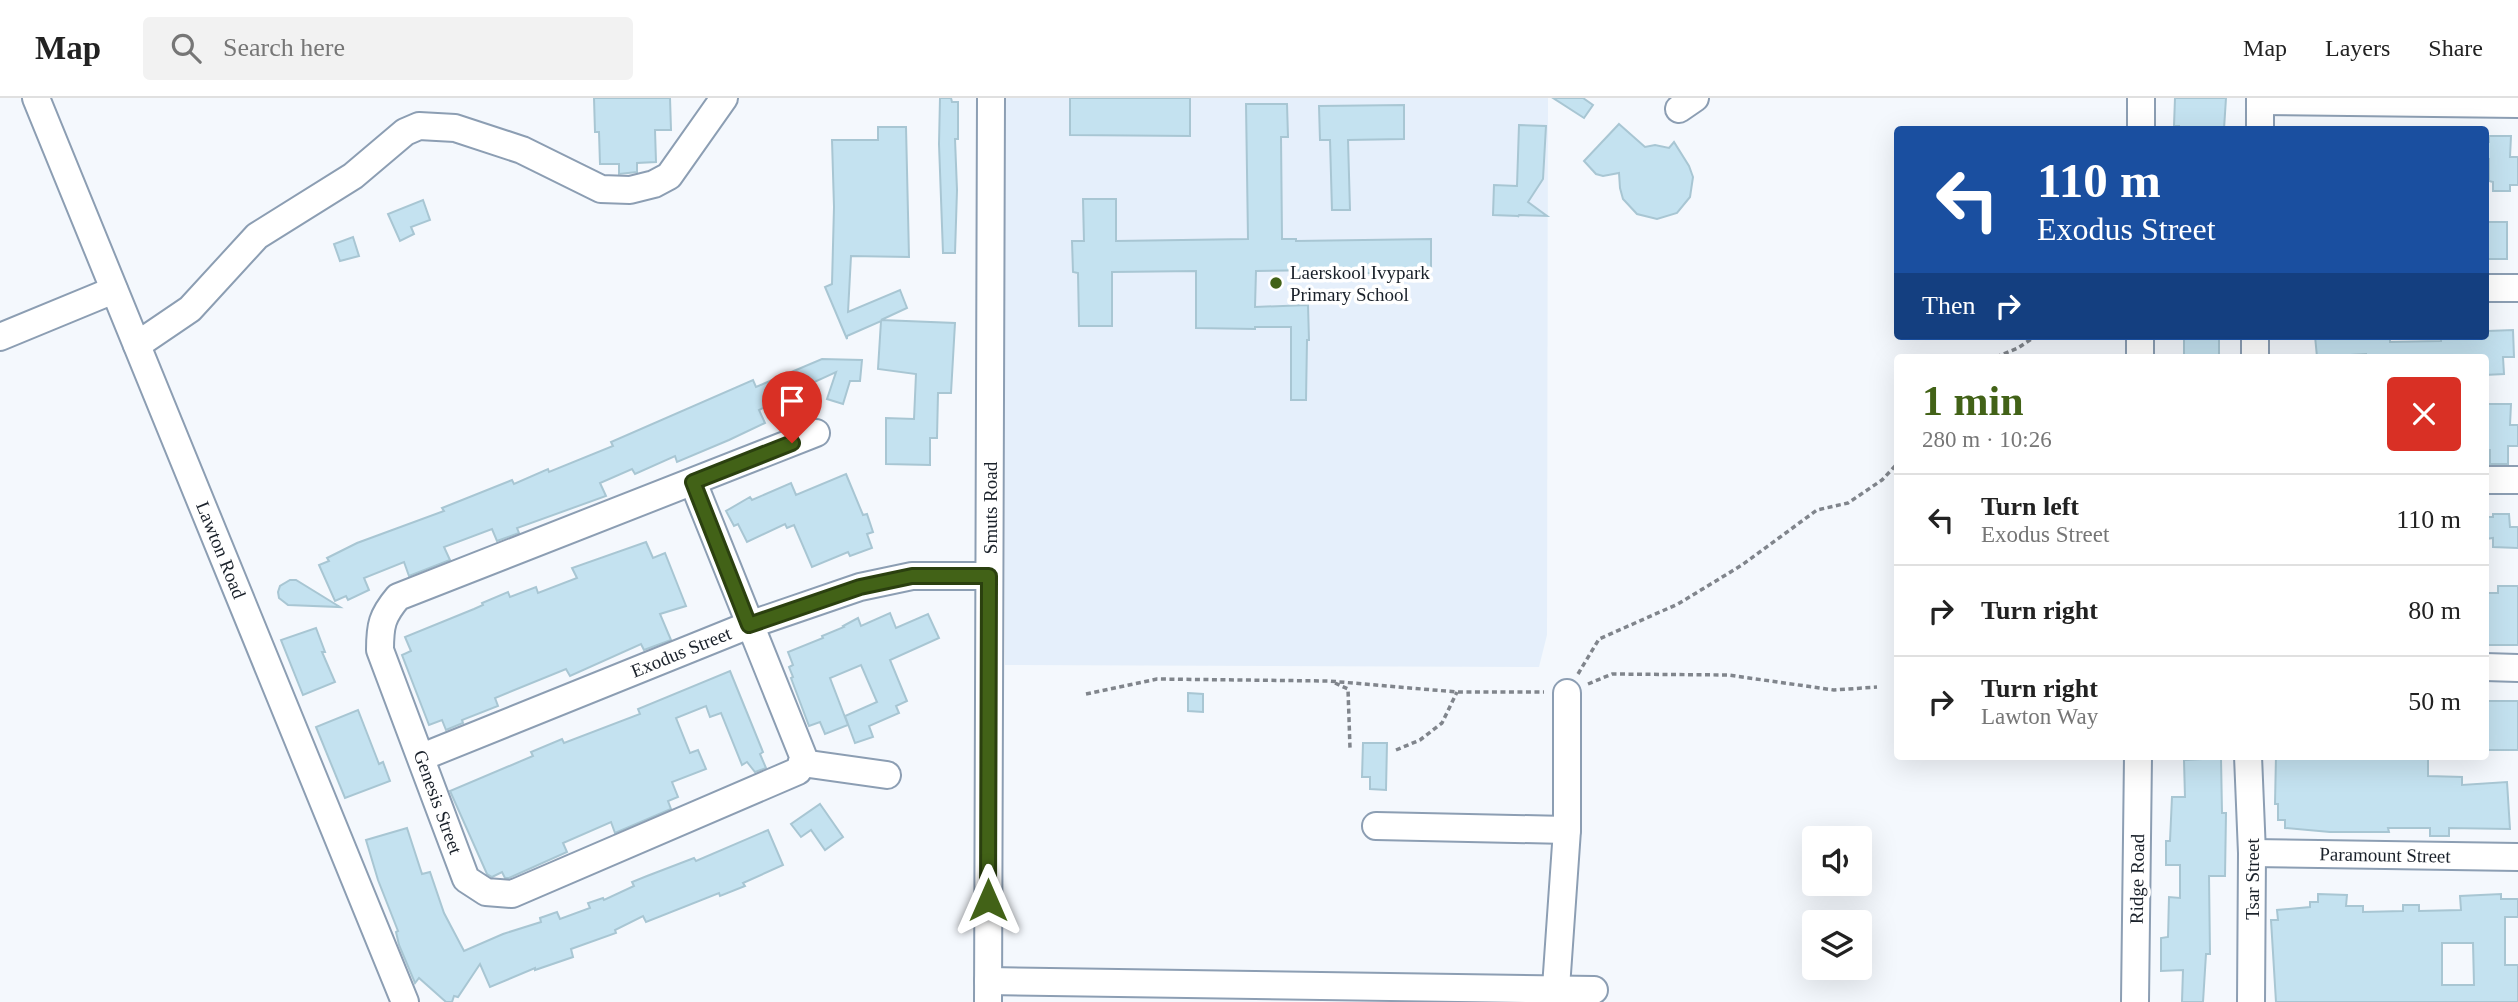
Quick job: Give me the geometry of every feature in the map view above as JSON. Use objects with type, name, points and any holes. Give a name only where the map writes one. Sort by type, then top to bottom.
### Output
[{"type":"street","name":"Lawton Road","points":[[36,98],[405,1002]]},
{"type":"street","points":[[137,345],[190,309],[257,236],[353,176],[405,132],[419,126],[455,128],[522,150],[601,189],[630,190],[654,184],[669,176],[724,98]]},
{"type":"street","name":"Smuts Road","points":[[988,992],[991,98]]},
{"type":"street","points":[[2141,98],[2141,126]]},
{"type":"street","points":[[2260,126],[2260,100],[2518,104]]},
{"type":"street","points":[[2489,288],[2518,288]]},
{"type":"street","points":[[0,337],[114,289]]},
{"type":"street","name":"Genesis Street","points":[[802,763],[798,771],[525,889],[512,894],[496,894],[477,887],[466,879],[380,649],[380,625],[398,597],[816,433]]},
{"type":"street","points":[[2489,480],[2518,480]]},
{"type":"street","points":[[693,482],[803,756],[802,763],[887,775]]},
{"type":"street","name":"Exodus Street","points":[[422,757],[749,625],[860,587],[912,576],[989,576]]},
{"type":"street","points":[[2489,667],[2518,667]]},
{"type":"street","points":[[1555,996],[1567,830],[1567,693]]},
{"type":"street","name":"Ridge Road","points":[[2135,1002],[2138,760]]},
{"type":"street","name":"Tsar Street","points":[[2248,760],[2252,853],[2252,1002]]},
{"type":"street","points":[[1376,826],[1567,830]]},
{"type":"street","name":"Paramount Street","points":[[2252,853],[2518,857]]},
{"type":"street","points":[[988,992],[1555,996],[1594,990]]},
{"type":"path","points":[[2003,354],[2030,340]]},
{"type":"path","points":[[1567,693],[1599,639],[1678,604],[1742,565],[1817,510],[1848,503],[1882,480],[1894,467]]},
{"type":"path","points":[[1086,694],[1157,679],[1329,681],[1457,692],[1567,693],[1612,674],[1728,675],[1834,690],[1877,687]]},
{"type":"path","points":[[1329,681],[1348,690],[1350,748]]},
{"type":"path","points":[[1396,750],[1420,740],[1442,723],[1457,692]]},
{"type":"shaded area","name":"Laerskool Ivypark Primary School","points":[[1004,98],[1548,98],[1547,635],[1539,667],[1005,665]]},
{"type":"building","points":[[594,98],[670,98],[671,130],[655,130],[656,162],[637,163],[637,172],[619,174],[619,164],[600,164]]},
{"type":"building","points":[[940,98],[951,98],[952,102],[958,102],[958,139],[955,139],[955,253],[943,253]]},
{"type":"building","points":[[1070,98],[1190,98],[1190,136],[1070,135]]},
{"type":"building","points":[[1553,98],[1583,98],[1593,105],[1584,118]]},
{"type":"building","points":[[2175,98],[2226,98],[2224,126],[2174,126]]},
{"type":"building","points":[[1246,104],[1287,104],[1288,137],[1281,137],[1282,239],[1431,239],[1431,272],[1321,274],[1321,270],[1256,271],[1255,307],[1308,305],[1306,400],[1291,400],[1291,327],[1196,328],[1196,271],[1112,272],[1112,326],[1079,326],[1078,273],[1073,272],[1072,241],[1084,241],[1083,199],[1116,199],[1116,241],[1248,239]]},
{"type":"building","points":[[1404,105],[1404,139],[1348,140],[1350,210],[1332,210],[1330,140],[1320,140],[1319,106]]},
{"type":"building","points":[[1619,124],[1645,147],[1655,145],[1669,148],[1674,142],[1693,177],[1690,197],[1677,213],[1657,219],[1637,214],[1623,199],[1619,173],[1603,176],[1596,174],[1584,161]]},
{"type":"building","points":[[1519,125],[1546,126],[1543,179],[1528,202],[1547,216],[1493,215],[1494,185],[1517,186]]},
{"type":"building","points":[[878,127],[906,127],[909,257],[851,256],[848,312],[900,290],[907,308],[881,320],[955,323],[951,393],[938,393],[937,438],[930,438],[930,465],[886,464],[886,418],[914,419],[916,374],[878,369],[881,321],[847,336],[847,339],[825,287],[832,284],[832,140],[878,140]]},
{"type":"building","points":[[2489,136],[2511,136],[2510,157],[2518,157],[2518,185],[2510,185],[2510,191],[2493,191],[2493,182],[2489,181]]},
{"type":"building","points":[[423,200],[430,220],[411,227],[414,234],[400,241],[388,214]]},
{"type":"building","points":[[2489,222],[2507,222],[2507,259],[2489,259]]},
{"type":"building","points":[[353,237],[359,256],[340,261],[334,244]]},
{"type":"building","points":[[2513,330],[2514,357],[2503,357],[2504,374],[2489,375],[2489,354],[2317,354],[2315,340],[2489,340],[2489,331]]},
{"type":"building","points":[[2184,340],[2219,340],[2219,354],[2184,354]]},
{"type":"building","points":[[822,359],[862,360],[860,381],[850,381],[843,404],[827,399],[836,372],[764,405],[765,407],[759,410],[765,423],[729,440],[677,462],[675,456],[635,474],[632,469],[600,483],[606,496],[517,528],[519,533],[497,541],[492,529],[444,547],[450,560],[409,576],[404,562],[364,578],[369,590],[348,600],[346,596],[335,601],[319,565],[357,543],[444,511],[442,508],[512,480],[514,484],[613,446],[611,442],[753,380],[756,387]]},
{"type":"building","points":[[2489,404],[2511,404],[2510,425],[2518,425],[2518,446],[2508,446],[2508,464],[2490,464]]},
{"type":"building","points":[[846,474],[863,515],[867,514],[873,532],[867,534],[872,548],[850,556],[848,552],[812,567],[794,525],[787,528],[785,524],[747,542],[738,524],[734,526],[726,511],[750,497],[752,500],[791,483],[796,495]]},
{"type":"building","points":[[2493,514],[2509,514],[2510,527],[2518,527],[2518,548],[2493,547],[2493,538],[2489,538],[2489,517],[2493,517]]},
{"type":"building","points":[[646,542],[653,558],[665,553],[686,606],[660,614],[671,640],[644,650],[641,644],[570,676],[566,669],[495,698],[498,706],[462,720],[463,723],[446,730],[442,720],[429,725],[402,655],[411,651],[405,637],[508,592],[510,597],[536,587],[538,593],[577,578],[572,568]]},
{"type":"building","points":[[290,580],[296,580],[340,607],[288,605],[279,598],[278,592],[280,586]]},
{"type":"building","points":[[2498,586],[2518,586],[2518,645],[2489,645],[2489,593],[2498,593]]},
{"type":"building","points":[[890,613],[896,628],[928,614],[939,638],[890,660],[907,701],[896,706],[899,713],[869,726],[873,737],[855,743],[845,716],[877,702],[861,665],[830,678],[848,725],[825,734],[820,722],[809,726],[791,678],[793,677],[789,667],[793,665],[788,652],[823,638],[822,636],[858,618],[861,626]]},
{"type":"building","points":[[316,628],[325,652],[322,652],[335,682],[303,695],[281,640]]},
{"type":"building","points":[[730,671],[763,752],[760,754],[766,768],[755,772],[747,762],[742,765],[721,713],[710,717],[706,706],[676,718],[690,753],[698,750],[706,769],[672,782],[678,797],[668,801],[671,809],[615,833],[611,822],[563,843],[567,852],[509,878],[505,878],[502,872],[492,877],[487,874],[450,791],[533,756],[531,752],[562,739],[564,743],[640,714],[638,709]]},
{"type":"building","points":[[1188,693],[1203,694],[1203,712],[1188,711]]},
{"type":"building","points":[[2489,701],[2518,701],[2518,750],[2489,750]]},
{"type":"building","points":[[358,710],[379,764],[383,762],[390,781],[345,798],[316,727]]},
{"type":"building","points":[[1363,743],[1387,743],[1386,790],[1370,789],[1370,777],[1362,777]]},
{"type":"building","points":[[2184,760],[2221,760],[2222,813],[2226,813],[2225,876],[2209,876],[2210,954],[2206,954],[2203,1002],[2182,1002],[2183,970],[2161,971],[2161,938],[2168,937],[2169,897],[2180,898],[2180,865],[2166,865],[2166,841],[2170,841],[2172,797],[2185,797]]},
{"type":"building","points":[[2276,760],[2428,760],[2428,776],[2462,777],[2462,785],[2507,782],[2510,829],[2449,828],[2449,836],[2430,836],[2430,828],[2388,828],[2389,832],[2330,832],[2285,828],[2285,820],[2278,820],[2278,804],[2275,804]]},
{"type":"building","points":[[820,804],[843,837],[825,850],[811,830],[801,837],[791,824]]},
{"type":"building","points":[[407,828],[422,874],[430,872],[444,913],[464,951],[503,934],[541,922],[540,918],[557,912],[560,919],[590,908],[588,903],[603,898],[604,900],[634,886],[632,882],[694,858],[696,861],[768,830],[783,865],[720,896],[719,893],[646,922],[643,916],[615,930],[616,933],[571,949],[573,957],[535,968],[490,987],[480,964],[458,997],[454,996],[452,1002],[446,1002],[419,978],[415,983],[399,945],[398,931],[366,840]]},
{"type":"building","points":[[2318,894],[2347,895],[2346,906],[2363,906],[2363,912],[2403,911],[2403,905],[2419,905],[2419,911],[2461,910],[2460,896],[2501,894],[2501,899],[2518,899],[2518,917],[2505,917],[2505,965],[2518,965],[2518,1002],[2276,1002],[2271,920],[2278,920],[2277,910],[2310,907],[2310,902],[2318,902]],"holes":[[[2442,943],[2473,943],[2474,985],[2442,985]]]},
{"type":"place","name":"Laerskool Ivypark Primary School","points":[[1276,283]]},
{"type":"route","points":[[792,443],[693,482],[749,625],[860,587],[912,576],[989,576],[988,900]]}]
